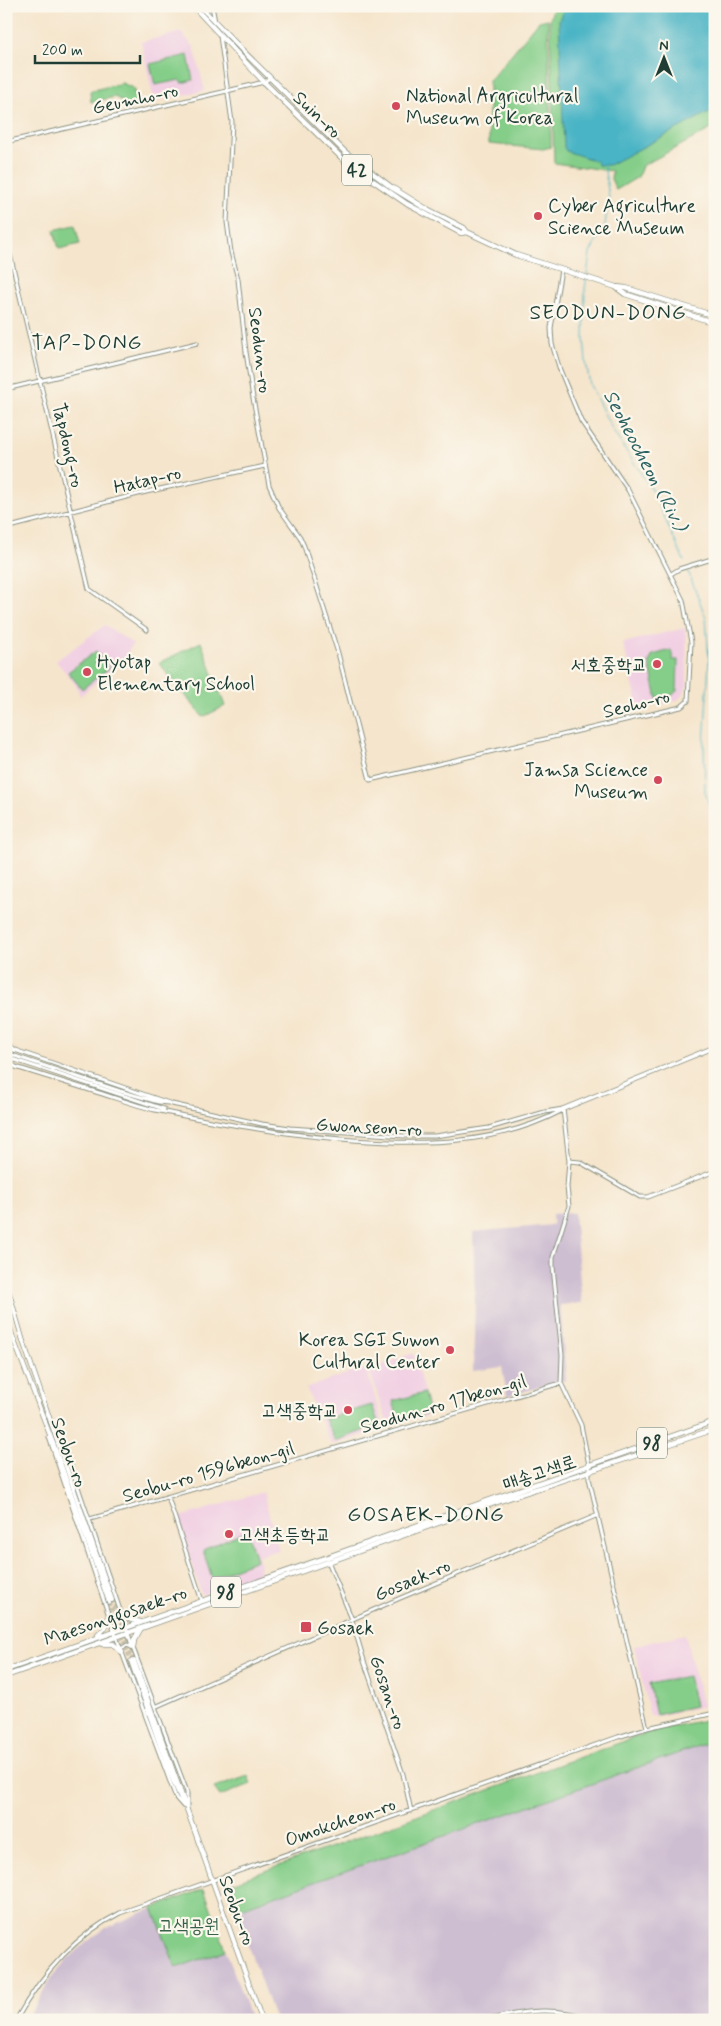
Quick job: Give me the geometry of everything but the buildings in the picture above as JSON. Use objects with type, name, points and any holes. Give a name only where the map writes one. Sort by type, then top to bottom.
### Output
[{"type":"main road","name":"Suin-ro","points":[[193,6],[264,82],[346,162],[407,204],[461,233],[467,232]]},
{"type":"main road","name":"Suin-ro","points":[[200,6],[322,131],[370,173],[425,208],[464,228],[467,232],[516,255],[572,274],[616,287],[626,288],[715,316]]},
{"type":"main road","name":"Suin-ro","points":[[616,287],[625,294],[715,323]]},
{"type":"main road","points":[[6,1046],[14,1050]]},
{"type":"main road","name":"Gwonseon-ro","points":[[563,1109],[715,1047]]},
{"type":"main road","points":[[6,1065],[14,1066]]},
{"type":"main road","name":"Seobu-ro","points":[[6,1282],[23,1341],[111,1601],[12,1335],[6,1312]]},
{"type":"main road","name":"Maesonggosaek-ro","points":[[6,1670],[114,1630],[202,1603],[326,1556],[589,1468],[715,1421]]},
{"type":"main road","name":"매송고색로","points":[[6,1676],[128,1633],[202,1603],[329,1562],[589,1468],[667,1446],[715,1429]]},
{"type":"main road","points":[[121,1612],[129,1619],[140,1622]]},
{"type":"main road","points":[[95,1637],[106,1628],[109,1616]]},
{"type":"main road","points":[[133,1648],[134,1640],[141,1628]]},
{"type":"main road","points":[[98,1644],[113,1644],[121,1652]]},
{"type":"main road","name":"Seobu-ro","points":[[132,1661],[183,1793],[186,1810],[213,1880],[262,2020]]},
{"type":"street","points":[[200,15],[206,13],[212,6]]},
{"type":"street","points":[[212,6],[215,22]]},
{"type":"street","name":"Seodun-ro","points":[[220,36],[232,122],[227,222],[231,252],[238,279],[246,352],[268,485],[279,508],[300,537],[304,546],[338,653],[370,780]]},
{"type":"street","name":"Geumho-ro","points":[[6,142],[227,91],[264,82],[270,78]]},
{"type":"street","name":"Tapdong-ro","points":[[6,237],[89,589],[147,630]]},
{"type":"street","name":"Seoho-ro","points":[[370,780],[681,707],[688,701],[691,642],[683,600],[628,490],[581,421],[560,370],[552,344],[551,328],[561,270]]},
{"type":"street","points":[[6,389],[79,373],[197,343]]},
{"type":"street","name":"Hatap-ro","points":[[6,528],[265,466]]},
{"type":"street","points":[[671,574],[679,569],[715,558]]},
{"type":"street","name":"Gwonseon-ro","points":[[14,1050],[172,1104]]},
{"type":"street","name":"Gwonseon-ro","points":[[6,1053],[14,1058],[169,1112]]},
{"type":"street","name":"Gwonseon-ro","points":[[6,1058],[14,1058],[158,1102],[262,1124],[326,1131],[404,1136],[457,1134],[490,1128],[545,1112],[563,1109]]},
{"type":"street","name":"Gwonseon-ro","points":[[14,1066],[137,1105],[261,1131],[399,1143],[444,1142],[486,1137],[548,1118],[563,1109]]},
{"type":"street","points":[[563,1109],[568,1161],[569,1206],[553,1257],[562,1355],[561,1383],[580,1425],[598,1515],[647,1728]]},
{"type":"street","points":[[568,1161],[580,1162],[640,1197],[648,1197],[715,1170]]},
{"type":"street","name":"Seodun-ro 17beon-gil","points":[[333,1449],[561,1383]]},
{"type":"street","points":[[52,1425],[65,1448],[133,1648],[187,1792],[186,1810]]},
{"type":"street","points":[[47,1429],[121,1652],[176,1798],[186,1810]]},
{"type":"street","name":"Seobu-ro 1596beon-gil","points":[[90,1519],[333,1449]]},
{"type":"street","points":[[168,1497],[202,1603]]},
{"type":"street","name":"Gosaek-ro","points":[[156,1707],[352,1620],[598,1515]]},
{"type":"street","name":"Gosan-ro","points":[[326,1556],[352,1620],[365,1664],[404,1774],[411,1811]]},
{"type":"street","points":[[109,1616],[113,1619],[119,1617],[121,1612]]},
{"type":"street","points":[[121,1652],[125,1645],[130,1645],[133,1648]]},
{"type":"street","name":"Omokcheon-ro","points":[[16,2020],[33,1990],[56,1961],[94,1928],[120,1913],[647,1728],[715,1713]]},
{"type":"street","points":[[489,2020],[534,2010],[552,2010],[575,2013],[595,2020]]},
{"type":"shaded area","points":[[181,32],[194,47],[205,91],[154,101],[141,42]]},
{"type":"shaded area","name":"Hyotap Elementary School","points":[[105,625],[133,644],[124,659],[80,696],[75,684],[56,661]]},
{"type":"shaded area","name":"서호중학교","points":[[685,628],[687,685],[684,693],[678,700],[639,709],[623,643]]},
{"type":"shaded area","points":[[574,1213],[582,1303],[560,1305],[566,1380],[507,1396],[502,1367],[473,1371],[475,1299],[473,1232],[553,1225],[552,1214]]},
{"type":"shaded area","points":[[413,1353],[431,1415],[388,1425],[369,1370]]},
{"type":"shaded area","name":"고색중학교","points":[[361,1369],[367,1371],[384,1426],[380,1430],[337,1444],[331,1444],[306,1388]]},
{"type":"shaded area","name":"고색초등학교","points":[[263,1492],[279,1550],[258,1556],[260,1563],[259,1574],[203,1595],[201,1594],[179,1519]]},
{"type":"shaded area","points":[[685,1634],[703,1706],[655,1717],[650,1715],[634,1646]]},
{"type":"shaded area","points":[[710,1742],[715,1761],[715,2020],[275,2020],[235,1910]]},
{"type":"shaded area","points":[[153,1908],[176,1968],[226,1950],[251,2020],[27,2020],[50,1980],[69,1958],[87,1942],[106,1928]]},
{"type":"green space","points":[[554,6],[715,6],[715,127],[642,166],[638,177],[616,190],[611,179],[612,171],[554,163],[550,19]]},
{"type":"green space","points":[[548,19],[551,147],[543,149],[489,144],[489,81],[539,21]]},
{"type":"green space","points":[[188,55],[193,80],[182,83],[180,80],[155,85],[150,64]]},
{"type":"green space","points":[[122,83],[133,88],[137,101],[129,106],[115,97],[91,102],[90,91]]},
{"type":"green space","points":[[75,225],[80,244],[59,249],[54,230]]},
{"type":"green space","points":[[201,642],[225,706],[203,717],[159,663]]},
{"type":"green space","points":[[671,650],[673,660],[678,660],[677,691],[671,696],[657,699],[649,662],[653,655]]},
{"type":"green space","points":[[96,651],[109,668],[82,689],[68,672]]},
{"type":"green space","points":[[424,1393],[429,1413],[399,1422],[393,1401]]},
{"type":"green space","points":[[372,1405],[379,1425],[335,1441],[325,1419]]},
{"type":"green space","points":[[247,1530],[256,1560],[212,1578],[203,1550]]},
{"type":"green space","points":[[688,1676],[695,1706],[656,1715],[649,1684]]},
{"type":"green space","points":[[715,1718],[715,1761],[710,1742],[235,1910],[226,1885],[655,1730]]},
{"type":"green space","points":[[248,1776],[251,1784],[220,1796],[214,1788]]},
{"type":"green space","name":"고색공원","points":[[204,1889],[226,1950],[176,1968],[153,1908]]},
{"type":"water","points":[[565,6],[715,6],[715,109],[609,165],[598,165],[596,161],[566,151],[564,147],[559,20]]},
{"type":"waterway","name":"Seoheocheon (Riv.)","points":[[604,165],[609,197],[605,225],[590,253],[585,289],[584,338],[590,385],[614,433],[651,488],[684,561]]},
{"type":"waterway","name":"Seoheocheon (Riv.)","points":[[688,571],[706,618],[709,661],[704,745],[705,792],[715,822]]},
{"type":"tunnel","points":[[112,1600],[134,1661]]},
{"type":"tunnel","points":[[109,1602],[131,1661]]},
{"type":"place","name":"National Argricultural Museum of Korea","points":[[396,106]]},
{"type":"place","name":"Cyber Agriculture Science Museum","points":[[538,216]]},
{"type":"place","name":"서호중학교","points":[[657,664]]},
{"type":"place","name":"Hyotap Elementary School","points":[[87,672]]},
{"type":"place","name":"Jamsa Science Museum","points":[[658,780]]},
{"type":"place","name":"Korea SGI Suwon Cultural Center","points":[[450,1350]]},
{"type":"place","name":"고색중학교","points":[[348,1410]]},
{"type":"place","name":"고색초등학교","points":[[229,1534]]},
{"type":"place","name":"Gosaek","points":[[306,1627]]},
{"type":"district","name":"SEODUN-DONG","points":[[608,312]]},
{"type":"district","name":"TAP-DONG","points":[[87,342]]},
{"type":"district","name":"GOSAEK-DONG","points":[[426,1514]]}]
